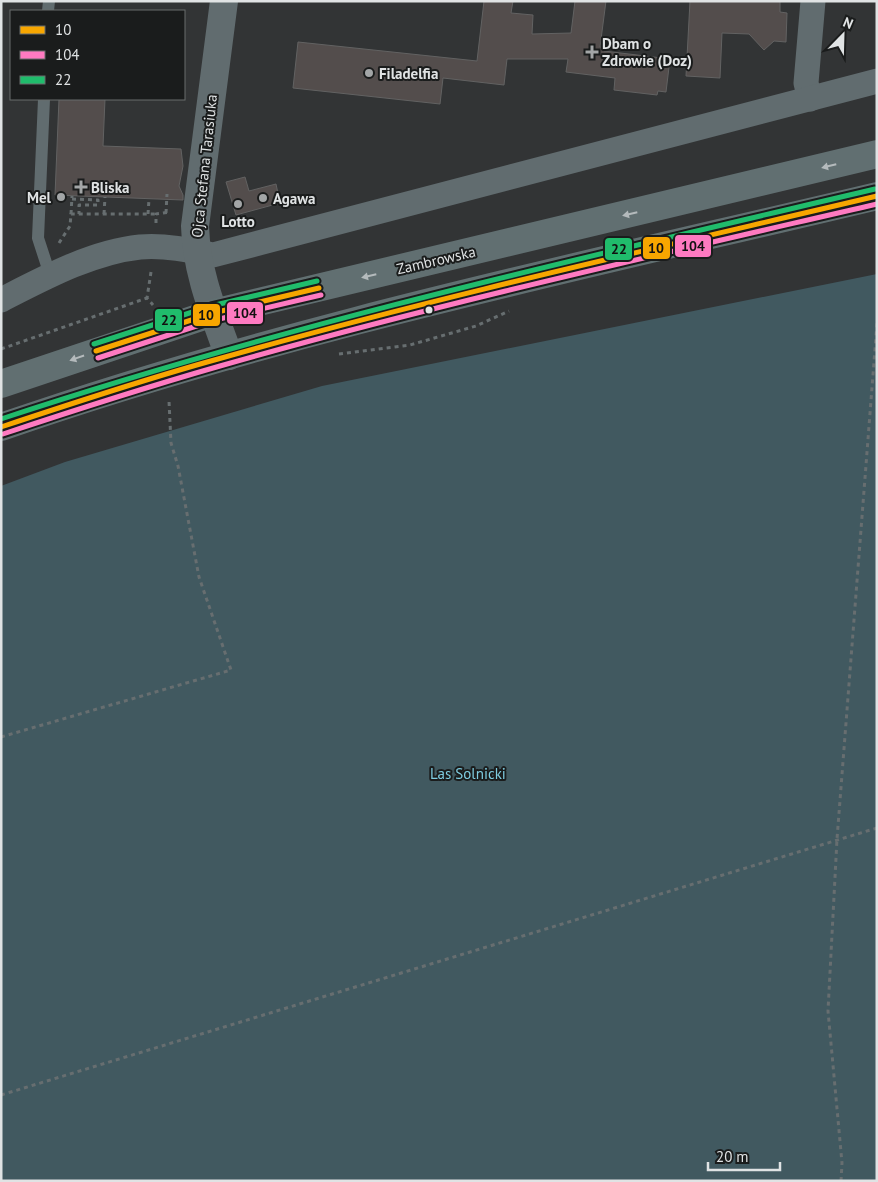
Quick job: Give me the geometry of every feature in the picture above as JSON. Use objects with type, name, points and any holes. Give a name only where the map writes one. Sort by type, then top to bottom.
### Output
[{"type":"main road","name":"Zambrowska","points":[[1,384],[213,313],[877,154]]},
{"type":"main road","points":[[1,427],[77,401],[229,356],[435,301],[877,196]]},
{"type":"street","name":"Ojca Stefana Tarasiuka","points":[[224,1],[195,226],[196,251],[213,313],[229,356]]},
{"type":"street","points":[[810,99],[806,84],[812,1]]},
{"type":"street","points":[[1,300],[50,275],[120,250],[154,247],[196,251],[213,255],[877,81]]},
{"type":"lane","points":[[44,100],[38,238],[50,275]]},
{"type":"path","points":[[166,213],[167,194]]},
{"type":"path","points":[[104,214],[105,197]]},
{"type":"path","points":[[70,226],[72,198],[98,200],[98,205],[79,205],[79,214]]},
{"type":"path","points":[[148,214],[149,199]]},
{"type":"path","points":[[71,214],[156,214],[172,211]]},
{"type":"path","points":[[156,214],[156,229]]},
{"type":"path","points":[[1,349],[147,298],[151,268]]},
{"type":"path","points":[[333,356],[419,343],[476,326],[515,309]]},
{"type":"path","points":[[841,1181],[842,1163],[828,1012],[837,839],[877,323]]},
{"type":"path","points":[[160,404],[175,398]]},
{"type":"path","points":[[1,737],[231,670],[199,577],[178,466],[171,443],[169,400]]},
{"type":"path","points":[[1,1095],[877,828]]},
{"type":"green space","name":"Las Solnicki","points":[[877,274],[877,1181],[1,1181],[1,486],[65,462],[322,386]]},
{"type":"building","points":[[484,1],[513,1],[511,13],[533,15],[532,34],[571,33],[575,1],[606,1],[600,47],[604,47],[604,51],[670,59],[666,92],[658,91],[657,95],[614,90],[615,78],[566,72],[568,59],[507,59],[504,85],[443,78],[440,104],[293,88],[298,42],[477,61]]},
{"type":"building","points":[[690,1],[780,1],[780,12],[787,13],[786,42],[774,41],[764,50],[749,34],[722,33],[720,78],[686,76]]},
{"type":"building","points":[[59,100],[105,100],[103,146],[181,149],[183,166],[179,186],[183,200],[55,195]]},
{"type":"building","points":[[245,177],[249,191],[276,184],[280,203],[236,215],[226,182]]},
{"type":"transit line","name":"22","points":[[1,419],[217,353],[436,294],[875,189]]},
{"type":"transit line","name":"10","points":[[1,427],[163,375],[300,336],[547,274],[877,196]]},
{"type":"transit line","name":"104","points":[[3,434],[193,374],[302,343],[547,281],[877,204]]},
{"type":"transit line","name":"22","points":[[94,344],[211,306],[317,281]]},
{"type":"transit line","name":"10","points":[[96,351],[213,313],[319,288]]},
{"type":"transit line","name":"104","points":[[98,358],[215,320],[321,295]]},
{"type":"place","name":"Dbam o Zdrowie (Doz)","points":[[592,52]]},
{"type":"place","name":"Filadelfia","points":[[369,73]]},
{"type":"place","name":"Bliska","points":[[81,187]]},
{"type":"place","name":"Mel","points":[[61,197]]},
{"type":"place","name":"Agawa","points":[[263,198]]},
{"type":"place","name":"Lotto","points":[[238,204]]}]
